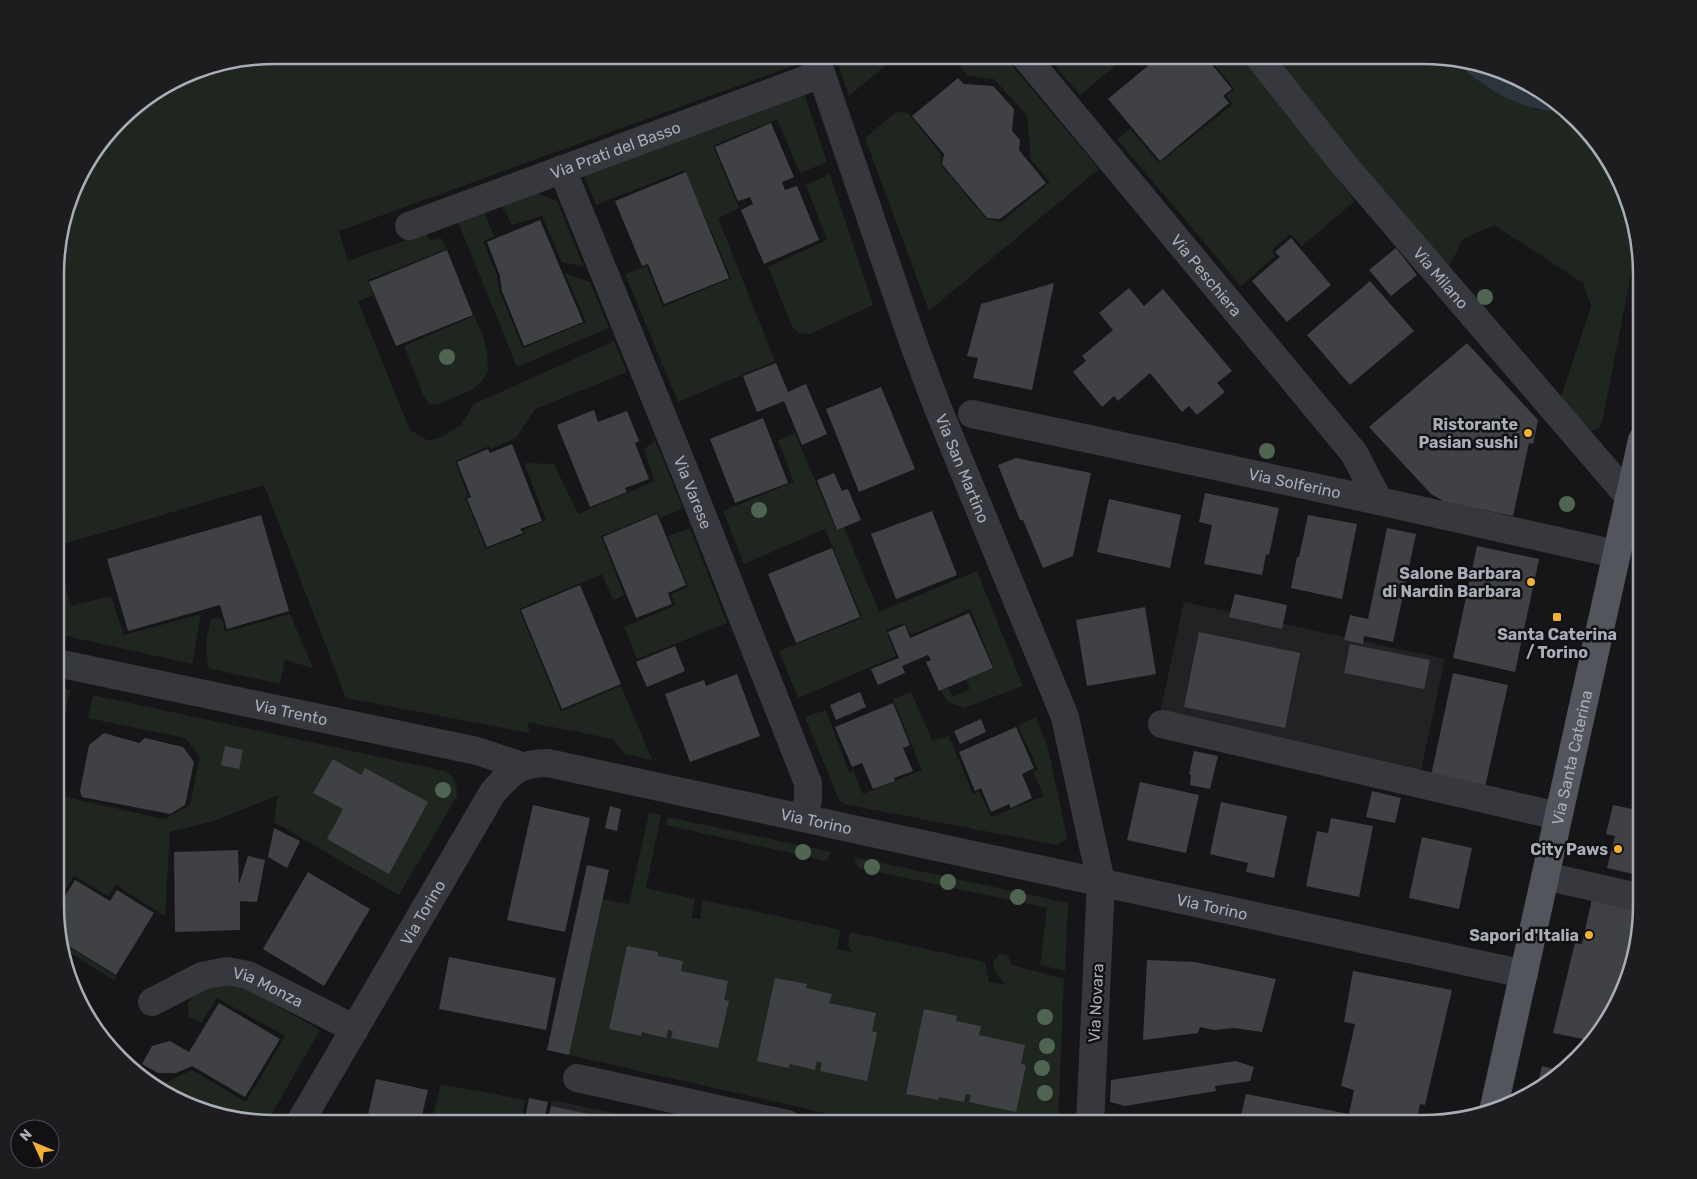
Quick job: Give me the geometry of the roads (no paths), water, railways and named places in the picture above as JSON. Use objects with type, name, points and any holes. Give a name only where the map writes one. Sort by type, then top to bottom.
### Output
[{"type":"main road","name":"Via Santa Caterina","points":[[1495,1102],[1633,479]]},
{"type":"street","name":"Via Prati del Basso","points":[[409,226],[562,169],[818,64]]},
{"type":"street","name":"Via San Martino","points":[[818,64],[913,342],[937,406],[1065,717],[1102,882]]},
{"type":"street","name":"Via Peschiera","points":[[1031,64],[1354,453],[1379,501]]},
{"type":"street","name":"Via Milano","points":[[1264,64],[1345,166],[1629,497]]},
{"type":"street","name":"Via Varese","points":[[562,169],[688,479],[808,783],[808,799],[804,818]]},
{"type":"street","name":"Via Solferino","points":[[972,414],[1616,554]]},
{"type":"street","name":"Via Trento","points":[[64,664],[477,751],[522,766]]},
{"type":"street","points":[[1162,724],[1558,816]]},
{"type":"street","name":"Via Torino","points":[[304,1115],[493,792],[507,777],[522,766],[536,763],[548,763],[1524,974]]},
{"type":"street","points":[[1546,876],[1633,896]]},
{"type":"street","name":"Via Novara","points":[[1090,1115],[1102,882]]},
{"type":"street","name":"Via Monza","points":[[152,1002],[202,976],[227,971],[248,975],[355,1029]]},
{"type":"street","points":[[577,1078],[746,1115]]},
{"type":"place","name":"Ristorante Pasian sushi","points":[[1528,433]]},
{"type":"place","name":"Salone Barbara di Nardin Barbara","points":[[1531,582]]},
{"type":"place","name":"Santa Caterina / Torino","points":[[1557,617]]},
{"type":"place","name":"City Paws","points":[[1618,849]]},
{"type":"place","name":"Sapori d'Italia","points":[[1589,935]]}]
